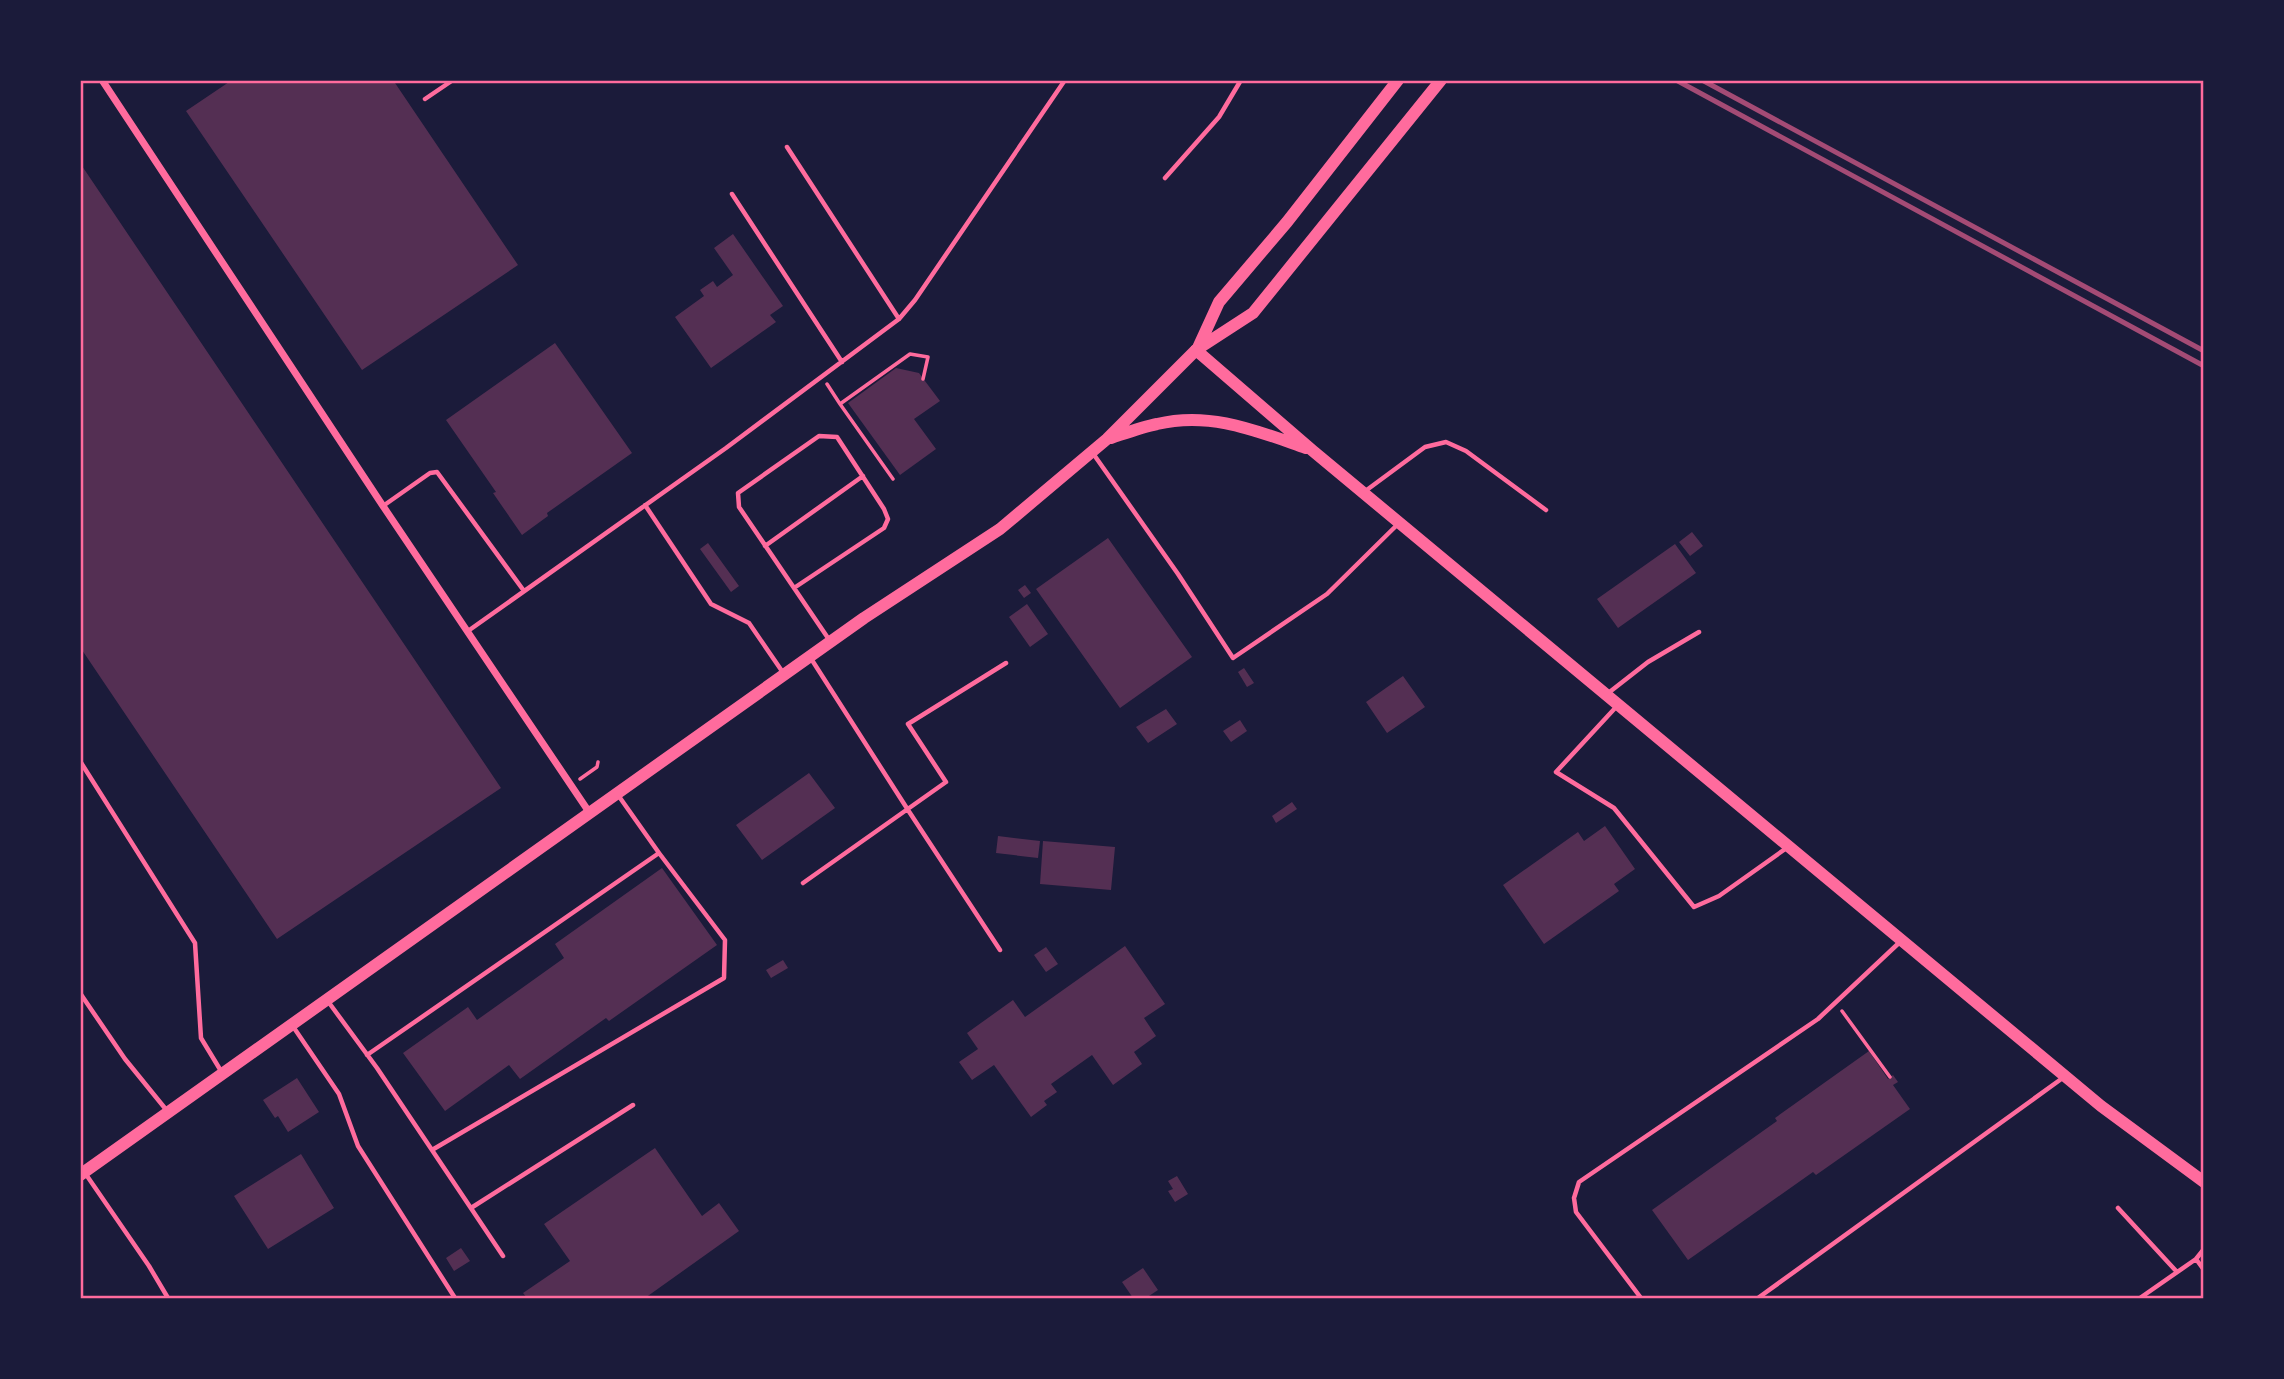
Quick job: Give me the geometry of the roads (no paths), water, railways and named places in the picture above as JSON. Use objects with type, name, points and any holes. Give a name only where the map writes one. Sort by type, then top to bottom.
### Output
[{"type":"main road","points":[[1196,350],[1219,302],[1287,222],[1398,80]]},
{"type":"main road","points":[[83,1174],[830,641],[1000,529],[1107,439],[1196,350],[1254,313],[1441,80]]},
{"type":"main road","points":[[1196,350],[1312,451],[2101,1106],[2203,1182]]},
{"type":"main road","points":[[1107,439],[1159,423],[1190,419],[1214,420],[1240,425],[1312,451]]},
{"type":"street","points":[[102,80],[589,812]]},
{"type":"lane","points":[[425,99],[453,80]]},
{"type":"lane","points":[[467,631],[899,319],[915,300],[1065,80]]},
{"type":"lane","points":[[1165,178],[1219,117],[1241,80]]},
{"type":"lane","points":[[787,147],[899,319]]},
{"type":"lane","points":[[732,194],[842,362]]},
{"type":"lane","points":[[794,588],[884,528],[888,519],[837,437],[819,436],[738,493],[739,507],[765,546],[830,641]]},
{"type":"lane","points":[[1363,493],[1425,447],[1446,442],[1466,451],[1546,510]]},
{"type":"lane","points":[[1091,452],[1233,658],[1327,594],[1399,523]]},
{"type":"lane","points":[[383,506],[430,473],[437,472],[524,591]]},
{"type":"lane","points":[[765,546],[863,476]]},
{"type":"lane","points":[[645,505],[711,604],[749,623],[784,674]]},
{"type":"lane","points":[[1606,695],[1648,662],[1699,632]]},
{"type":"lane","points":[[810,656],[1000,950]]},
{"type":"lane","points":[[803,883],[946,782],[908,724],[1006,663]]},
{"type":"lane","points":[[1618,705],[1556,772],[1614,808],[1694,907],[1719,896],[1789,846]]},
{"type":"lane","points":[[80,761],[195,943],[201,1038],[223,1073]]},
{"type":"lane","points":[[432,1150],[724,978],[724,940],[617,793]]},
{"type":"lane","points":[[367,1055],[659,853]]},
{"type":"lane","points":[[1641,1298],[1576,1212],[1574,1198],[1579,1182],[1818,1019],[1902,940]]},
{"type":"lane","points":[[80,993],[125,1059],[169,1112]]},
{"type":"lane","points":[[326,999],[503,1256]]},
{"type":"lane","points":[[291,1024],[339,1094],[358,1146],[455,1298]]},
{"type":"lane","points":[[1758,1298],[2065,1076]]},
{"type":"lane","points":[[471,1208],[633,1104]]},
{"type":"lane","points":[[83,1174],[149,1266],[168,1298]]},
{"type":"lane","points":[[2119,1208],[2177,1272]]},
{"type":"lane","points":[[2140,1298],[2196,1259],[2203,1249]]},
{"type":"lane","points":[[2196,1259],[2203,1270]]},
{"type":"railway","points":[[1676,80],[2204,366]]},
{"type":"railway","points":[[1702,80],[2204,351]]}]
